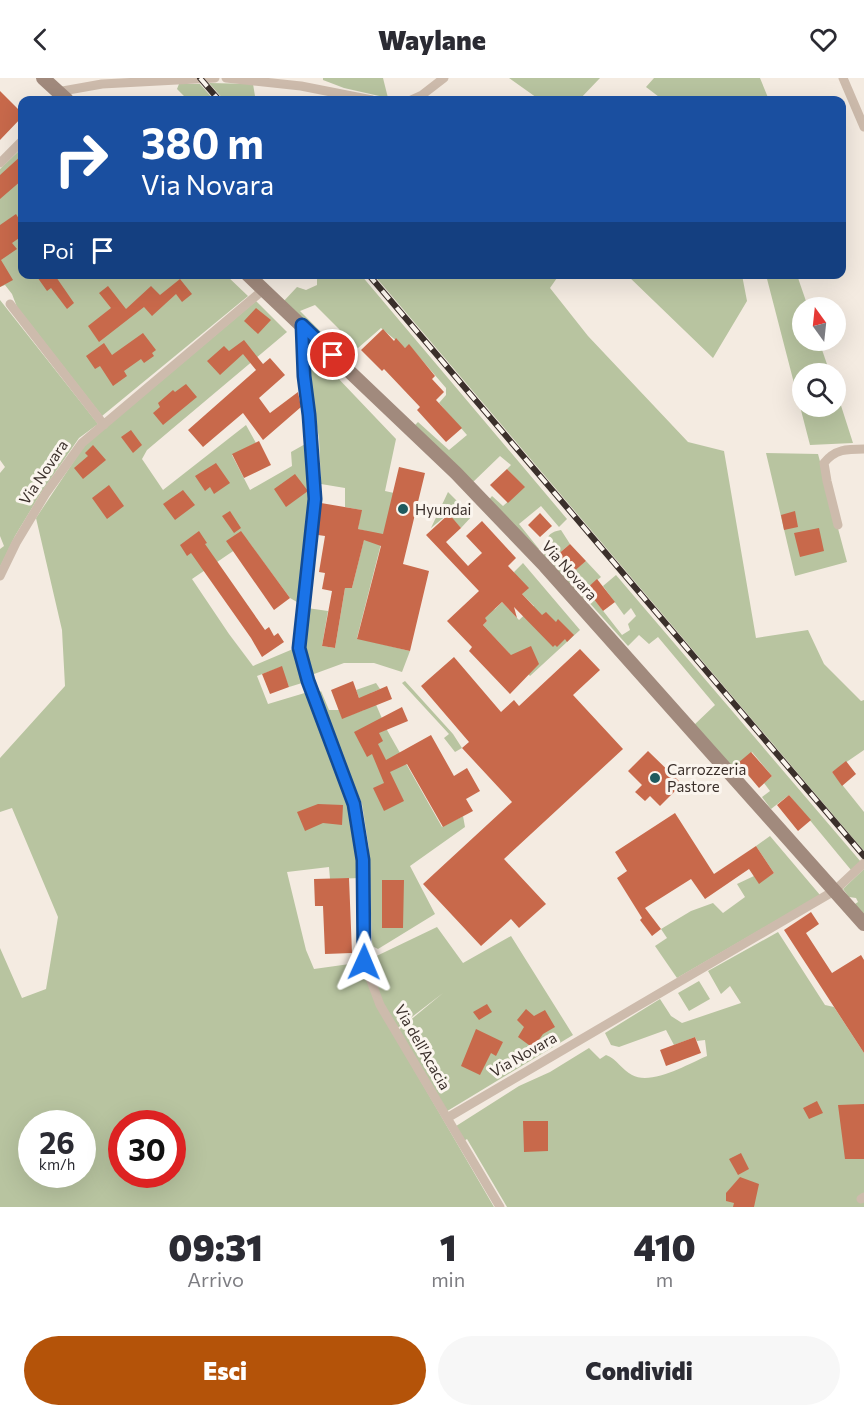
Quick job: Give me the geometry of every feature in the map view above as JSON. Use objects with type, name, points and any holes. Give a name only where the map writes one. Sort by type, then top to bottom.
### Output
[{"type":"main road","points":[[43,78],[62,96]]},
{"type":"main road","name":"Via Novara","points":[[252,279],[456,473],[545,566],[864,924]]},
{"type":"street","points":[[69,96],[102,84],[215,78]]},
{"type":"street","points":[[226,78],[301,86],[352,96]]},
{"type":"street","points":[[420,96],[444,78]]},
{"type":"street","points":[[843,78],[864,127]]},
{"type":"street","points":[[0,162],[18,145]]},
{"type":"street","name":"Via Novara","points":[[0,576],[16,543],[46,493],[82,443],[263,290]]},
{"type":"street","points":[[10,304],[104,425]]},
{"type":"street","name":"Via dell'Acacia","points":[[302,325],[304,376],[315,499],[299,648],[308,681],[354,804],[363,860],[364,962],[380,1005],[500,1207]]},
{"type":"street","points":[[838,525],[826,481],[824,463],[832,453],[848,449],[864,450]]},
{"type":"street","points":[[834,891],[864,863]]},
{"type":"street","name":"Via Novara","points":[[447,1118],[834,891]]},
{"type":"green space","points":[[323,78],[383,78],[388,96],[344,88],[323,80]]},
{"type":"green space","points":[[509,78],[600,78],[583,96],[534,96]]},
{"type":"green space","points":[[654,78],[760,78],[767,96],[658,96],[646,87]]},
{"type":"green space","points":[[209,83],[253,84],[255,96],[220,96]]},
{"type":"green space","points":[[179,84],[200,84],[210,96],[184,96],[177,89]]},
{"type":"green space","points":[[18,152],[18,279],[230,279],[248,296],[102,416],[17,307],[12,294],[5,285],[0,287],[0,169]]},
{"type":"green space","points":[[317,279],[364,279],[567,519],[559,527],[541,506],[519,524],[539,549],[536,552],[488,501],[492,496],[503,506],[524,487],[507,469],[511,465],[500,456],[472,483],[415,425],[418,422],[449,450],[467,435],[439,403],[446,395],[446,388],[409,345],[405,348],[381,328],[358,348],[315,305],[300,311],[337,348],[334,353],[282,303],[297,287],[306,290],[317,285]]},
{"type":"green space","points":[[377,279],[556,279],[550,288],[588,336],[688,442],[724,451],[756,638],[808,630],[824,664],[861,701],[864,700],[864,750],[832,772],[864,812],[864,851]]},
{"type":"green space","points":[[631,279],[743,279],[747,301],[713,358]]},
{"type":"green space","points":[[767,279],[798,279],[805,297],[792,297],[792,351],[822,351],[827,363],[792,363],[792,375]]},
{"type":"green space","points":[[0,300],[98,424],[79,438],[41,493],[15,536],[0,567],[0,549],[4,546],[0,536],[0,473],[5,467],[0,460]]},
{"type":"green space","points":[[256,301],[287,332],[147,450],[142,459],[163,490],[246,425],[256,443],[232,455],[250,490],[292,466],[291,452],[307,443],[310,501],[297,602],[290,598],[248,541],[192,579],[253,666],[293,649],[302,683],[289,687],[281,667],[257,676],[268,704],[308,692],[350,804],[361,878],[330,879],[329,867],[287,872],[306,950],[314,969],[364,962],[437,927],[463,963],[511,936],[573,1035],[444,1113],[396,1032],[443,993],[395,1030],[377,1006],[494,1207],[0,1207],[0,948],[22,998],[46,989],[58,917],[12,808],[0,812],[0,758],[65,686],[62,630],[36,518],[84,446]]},
{"type":"green space","points":[[314,353],[396,439],[385,491],[394,493],[357,638],[410,651],[402,672],[374,663],[344,663],[314,674],[309,672],[301,648],[307,608],[328,611],[322,646],[335,648],[345,588],[352,588],[366,531],[358,529],[361,510],[345,507],[345,488],[321,484],[319,438],[306,365],[306,358]]},
{"type":"green space","points":[[803,417],[845,417],[853,443],[810,445]]},
{"type":"green space","points":[[766,453],[818,454],[847,562],[795,576]]},
{"type":"green space","points":[[448,492],[472,516],[461,528],[448,514],[431,528]]},
{"type":"green space","points":[[561,530],[570,544],[556,556],[571,573],[586,561],[601,577],[586,589],[622,635],[630,630],[628,624],[636,616],[631,608],[624,615],[603,586],[616,575],[861,862],[851,870],[789,795],[771,809],[762,797],[770,791],[764,783],[772,776],[752,752],[731,770],[693,726],[715,705],[658,637],[649,644],[639,635],[628,646],[586,599],[581,603],[541,559],[548,549],[549,536]]},
{"type":"green space","points":[[523,563],[580,630],[530,676],[483,625],[487,621],[481,615],[495,609],[502,602],[519,620],[534,606],[522,594],[514,572]]},
{"type":"green space","points":[[405,681],[453,734],[462,748],[455,752],[444,738],[449,734],[402,683]]},
{"type":"green space","points":[[376,683],[380,689],[371,693],[387,730],[442,827],[463,816],[465,827],[410,866],[435,914],[378,949],[372,946],[369,849],[362,804],[317,694],[321,691],[329,710],[339,710],[342,718],[364,710],[356,690]]},
{"type":"green space","points":[[770,836],[820,895],[677,978],[655,946],[667,938],[661,929],[691,911],[713,903],[723,913],[745,897],[737,884],[754,876],[759,883],[774,873],[756,846]]},
{"type":"green space","points":[[864,869],[864,920],[852,906],[858,902],[856,898],[849,897],[843,889]]},
{"type":"green space","points":[[778,932],[825,1005],[834,1007],[864,1053],[864,1207],[507,1207],[467,1139],[461,1143],[453,1128],[519,1086],[550,1072],[589,1048],[600,1059],[606,1055],[628,1073],[640,1078],[670,1073],[707,1056],[705,1040],[697,1041],[695,1037],[674,1045],[666,1030],[619,1047],[611,1045],[605,1033],[660,999],[671,1016],[682,1023],[741,1003],[730,986],[721,994],[708,971]]},
{"type":"green space","points":[[699,981],[710,999],[689,1011],[678,993]]},
{"type":"building","points":[[0,91],[18,109],[18,121],[0,140]]},
{"type":"building","points":[[18,159],[18,183],[0,199],[0,175]]},
{"type":"building","points":[[16,214],[18,217],[18,239],[12,243],[17,249],[1,260],[13,280],[0,287],[0,225]]},
{"type":"building","points":[[39,279],[57,279],[74,303],[67,309],[51,288],[47,291]]},
{"type":"building","points":[[180,279],[192,294],[182,302],[176,294],[152,316],[144,307],[99,342],[88,326],[111,308],[99,293],[108,286],[126,309],[151,286],[160,295]]},
{"type":"building","points":[[256,308],[271,320],[258,334],[244,321]]},
{"type":"building","points":[[383,329],[394,341],[396,338],[405,348],[409,344],[435,376],[432,379],[444,392],[436,400],[462,428],[446,442],[417,410],[420,407],[384,369],[382,371],[361,350]]},
{"type":"building","points":[[143,333],[156,350],[152,353],[154,356],[144,363],[141,359],[124,371],[127,376],[113,386],[100,366],[95,369],[86,356],[104,343],[112,355]]},
{"type":"building","points":[[244,340],[263,364],[270,358],[285,375],[259,398],[270,413],[298,392],[301,407],[263,440],[243,413],[203,447],[188,430],[256,370],[243,354],[220,375],[207,361],[224,346],[229,351]]},
{"type":"building","points":[[186,384],[197,397],[163,425],[153,413],[160,407],[158,403],[173,390],[175,392]]},
{"type":"building","points":[[131,430],[142,445],[133,453],[121,437]]},
{"type":"building","points":[[259,441],[271,465],[244,478],[232,454]]},
{"type":"building","points":[[93,445],[106,460],[83,479],[74,468],[88,456],[85,453]]},
{"type":"building","points":[[216,463],[230,483],[214,494],[210,487],[205,491],[195,476]]},
{"type":"building","points":[[399,467],[425,473],[403,564],[429,571],[410,651],[357,639],[381,546],[364,540],[352,588],[345,588],[335,648],[322,646],[332,591],[322,589],[325,573],[319,572],[325,536],[318,535],[321,503],[362,510],[358,529],[383,534]]},
{"type":"building","points":[[507,469],[525,487],[508,503],[490,485]]},
{"type":"building","points":[[295,474],[308,491],[286,507],[274,489]]},
{"type":"building","points":[[109,485],[124,506],[107,519],[92,498]]},
{"type":"building","points":[[183,490],[195,505],[175,520],[163,504]]},
{"type":"building","points":[[230,511],[241,528],[234,533],[222,516]]},
{"type":"building","points":[[795,511],[798,527],[784,530],[781,515]]},
{"type":"building","points":[[540,513],[552,526],[540,537],[528,525]]},
{"type":"building","points":[[449,514],[461,528],[446,542],[468,566],[482,553],[466,536],[482,521],[516,558],[508,566],[529,588],[522,594],[542,615],[546,612],[556,622],[558,619],[574,635],[567,642],[565,639],[557,647],[555,645],[553,647],[514,607],[517,618],[502,602],[485,618],[487,621],[483,625],[511,655],[531,646],[539,664],[510,694],[469,651],[472,647],[447,621],[479,591],[426,535]]},
{"type":"building","points":[[819,528],[824,551],[800,557],[794,533]]},
{"type":"building","points":[[199,531],[207,543],[205,544],[265,630],[269,627],[274,636],[278,633],[284,642],[262,657],[191,553],[187,556],[180,545]]},
{"type":"building","points":[[241,531],[290,598],[274,610],[226,541]]},
{"type":"building","points":[[570,544],[586,561],[572,573],[556,556]]},
{"type":"building","points":[[597,579],[615,602],[603,611],[586,589]]},
{"type":"building","points":[[580,649],[600,670],[573,695],[623,749],[504,859],[546,904],[519,928],[511,919],[481,946],[423,884],[512,802],[462,748],[469,742],[421,686],[454,657],[501,712],[514,700],[519,706]]},
{"type":"building","points":[[282,666],[289,687],[270,694],[262,674]]},
{"type":"building","points":[[353,681],[359,698],[387,686],[392,699],[342,719],[331,690]]},
{"type":"building","points":[[402,707],[408,721],[379,733],[383,741],[378,744],[386,760],[431,735],[454,776],[467,768],[480,791],[466,799],[473,811],[443,827],[407,764],[390,772],[404,801],[384,811],[373,788],[384,783],[372,754],[367,757],[354,732]]},
{"type":"building","name":"Carrozzeria Pastore","points":[[648,751],[682,784],[660,806],[650,796],[645,801],[635,792],[642,785],[628,771]]},
{"type":"building","points":[[751,752],[772,776],[759,788],[738,763]]},
{"type":"building","points":[[846,761],[856,774],[842,786],[832,772]]},
{"type":"building","points":[[789,795],[811,820],[798,831],[777,805]]},
{"type":"building","points":[[318,804],[343,805],[342,825],[323,823],[305,831],[297,812]]},
{"type":"building","points":[[675,813],[714,874],[756,846],[774,873],[759,884],[749,869],[705,899],[691,879],[645,908],[661,929],[652,936],[640,920],[642,918],[617,878],[627,871],[615,852]]},
{"type":"building","points":[[349,878],[352,953],[325,954],[323,906],[315,906],[314,879]]},
{"type":"building","points":[[382,880],[404,880],[403,928],[382,928]]},
{"type":"building","points":[[811,912],[819,924],[806,933],[832,973],[861,955],[864,960],[864,1053],[784,930]]},
{"type":"building","points":[[487,1004],[492,1012],[479,1020],[473,1012]]},
{"type":"building","points":[[526,1009],[534,1016],[545,1010],[555,1027],[543,1034],[533,1048],[518,1037],[524,1027],[517,1020]]},
{"type":"building","points":[[476,1029],[503,1042],[496,1056],[491,1053],[480,1075],[461,1066]]},
{"type":"building","points":[[695,1037],[701,1053],[666,1066],[660,1050]]},
{"type":"building","points":[[817,1101],[823,1113],[809,1119],[803,1108]]},
{"type":"building","points":[[864,1104],[864,1159],[845,1159],[838,1105]]},
{"type":"building","points":[[523,1121],[548,1121],[548,1151],[524,1152]]},
{"type":"building","points":[[741,1153],[749,1169],[738,1175],[729,1159]]},
{"type":"building","points":[[740,1177],[759,1184],[754,1207],[733,1207],[734,1203],[726,1201],[726,1193]]},
{"type":"railway","points":[[200,78],[216,96]]},
{"type":"railway","points":[[372,279],[864,856]]},
{"type":"place","name":"Hyundai","points":[[403,509]]},
{"type":"place","name":"Carrozzeria Pastore","points":[[655,778]]},
{"type":"route","points":[[333,355],[302,325],[304,376],[315,499],[299,648],[308,681],[354,804],[363,860],[364,962]]}]
